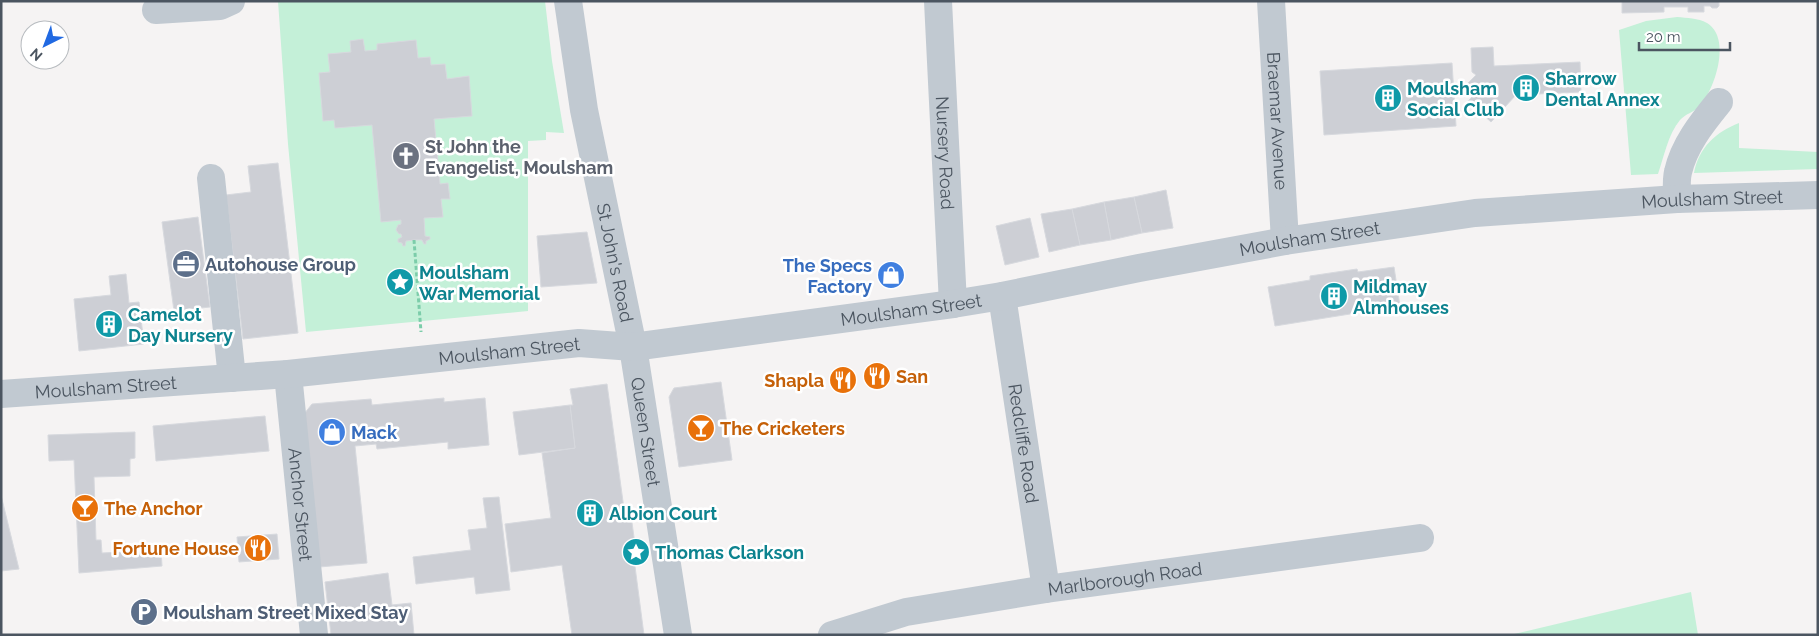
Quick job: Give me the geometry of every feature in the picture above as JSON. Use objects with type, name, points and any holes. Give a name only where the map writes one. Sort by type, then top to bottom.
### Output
[{"type":"street","points":[[156,10],[220,6],[231,1]]},
{"type":"street","name":"St John's Road","points":[[568,1],[584,110],[633,347]]},
{"type":"street","name":"Nursery Road","points":[[938,1],[953,304]]},
{"type":"street","name":"Braemar Avenue","points":[[1271,1],[1285,241]]},
{"type":"street","points":[[1677,200],[1677,173],[1685,150],[1700,125],[1719,102]]},
{"type":"street","points":[[211,178],[232,378]]},
{"type":"street","name":"Moulsham Street","points":[[1,394],[288,374],[579,343],[633,347],[953,304],[1285,241],[1475,213],[1677,200],[1818,195]]},
{"type":"street","name":"Redcliffe Road","points":[[1002,296],[1046,589]]},
{"type":"street","name":"Queen Street","points":[[633,347],[678,635]]},
{"type":"street","name":"Anchor Street","points":[[288,374],[314,635]]},
{"type":"street","name":"Marlborough Road","points":[[832,635],[906,612],[1046,589],[1420,538]]},
{"type":"path","points":[[414,240],[420,321],[426,359]]},
{"type":"green space","points":[[278,1],[545,1],[552,61],[564,133],[546,132],[546,140],[528,141],[528,311],[306,332],[288,144]]},
{"type":"green space","points":[[1677,17],[1704,21],[1714,30],[1719,40],[1720,52],[1715,77],[1711,89],[1699,107],[1682,118],[1676,126],[1669,139],[1658,174],[1631,175],[1619,30],[1646,21]]},
{"type":"green space","points":[[1739,123],[1739,148],[1818,152],[1818,169],[1694,173],[1704,148],[1723,131]]},
{"type":"green space","points":[[1691,592],[1698,635],[1510,635]]},
{"type":"building","points":[[1622,1],[1719,1],[1719,6],[1712,8],[1704,6],[1704,12],[1688,12],[1688,7],[1664,7],[1664,12],[1622,13]]},
{"type":"building","name":"St John the Evangelist, Moulsham","points":[[363,39],[365,51],[377,50],[377,44],[416,40],[418,58],[430,57],[431,65],[445,64],[447,79],[469,76],[472,116],[434,119],[440,184],[448,183],[450,199],[441,199],[443,217],[424,218],[425,236],[430,237],[426,244],[422,240],[414,240],[406,241],[405,246],[403,246],[402,243],[398,242],[398,239],[402,237],[401,234],[396,230],[398,225],[401,224],[401,220],[381,222],[372,125],[335,128],[334,120],[323,121],[319,73],[330,72],[328,54],[351,52],[350,41]]},
{"type":"building","name":"Sharrow Dental Annex","points":[[1493,47],[1494,66],[1580,62],[1581,92],[1516,95],[1491,122],[1468,101],[1476,93],[1467,84],[1476,75],[1472,72],[1471,48]]},
{"type":"building","name":"Moulsham Social Club","points":[[1452,63],[1456,126],[1324,135],[1320,71]]},
{"type":"building","points":[[278,163],[298,333],[243,339],[226,195],[251,192],[248,166]]},
{"type":"building","points":[[1166,190],[1173,228],[1142,233],[1134,197]]},
{"type":"building","points":[[1134,197],[1142,233],[1111,240],[1104,202]]},
{"type":"building","points":[[1104,202],[1111,240],[1080,245],[1072,209]]},
{"type":"building","points":[[1072,209],[1080,245],[1049,252],[1041,214]]},
{"type":"building","name":"Autohouse Group","points":[[198,217],[210,307],[174,311],[162,222]]},
{"type":"building","points":[[1030,218],[1039,257],[1005,265],[996,226]]},
{"type":"building","points":[[587,232],[597,283],[541,287],[537,236]]},
{"type":"building","name":"Mildmay Almhouses","points":[[1394,267],[1400,306],[1275,326],[1268,287],[1310,280],[1310,276],[1357,269],[1358,272]]},
{"type":"building","name":"Camelot Day Nursery","points":[[126,274],[129,303],[139,302],[144,344],[79,351],[74,299],[111,295],[109,276]]},
{"type":"building","name":"The Cricketers","points":[[721,382],[732,460],[679,467],[669,397],[674,388]]},
{"type":"building","name":"Albion Court","points":[[607,384],[624,509],[630,508],[637,559],[634,559],[644,635],[572,635],[562,565],[511,572],[505,524],[551,518],[542,453],[575,448],[570,405],[573,405],[570,389]]},
{"type":"building","points":[[444,398],[444,402],[485,398],[489,445],[448,449],[448,442],[377,449],[376,444],[355,446],[367,563],[319,567],[304,414],[312,404],[371,399],[372,405]]},
{"type":"building","points":[[570,405],[575,448],[519,455],[513,412]]},
{"type":"building","points":[[265,416],[269,451],[156,461],[153,426]]},
{"type":"building","name":"The Anchor","points":[[135,432],[135,458],[130,459],[130,476],[94,477],[96,540],[101,540],[102,553],[161,550],[162,566],[79,573],[74,460],[49,461],[48,435]]},
{"type":"building","points":[[1,495],[19,569],[1,571]]},
{"type":"building","points":[[499,497],[510,590],[476,594],[474,577],[416,584],[413,557],[471,550],[468,530],[487,528],[483,498]]},
{"type":"building","name":"Fortune House","points":[[277,534],[279,559],[239,562],[237,537]]},
{"type":"building","points":[[388,573],[392,605],[411,603],[414,635],[331,635],[325,582]]},
{"type":"place","name":"Sharrow Dental Annex","points":[[1526,88]]},
{"type":"place","name":"Moulsham Social Club","points":[[1388,98]]},
{"type":"place","name":"St John the Evangelist, Moulsham","points":[[406,156]]},
{"type":"place","name":"Autohouse Group","points":[[186,264]]},
{"type":"place","name":"The Specs Factory","points":[[891,275]]},
{"type":"place","name":"Moulsham War Memorial","points":[[400,282]]},
{"type":"place","name":"Mildmay Almhouses","points":[[1334,296]]},
{"type":"place","name":"Camelot Day Nursery","points":[[109,324]]},
{"type":"place","name":"San","points":[[877,376]]},
{"type":"place","name":"Shapla","points":[[843,380]]},
{"type":"place","name":"The Cricketers","points":[[701,428]]},
{"type":"place","name":"Mack","points":[[332,432]]},
{"type":"place","name":"The Anchor","points":[[85,508]]},
{"type":"place","name":"Albion Court","points":[[590,513]]},
{"type":"place","name":"Fortune House","points":[[258,548]]},
{"type":"place","name":"Thomas Clarkson","points":[[636,552]]},
{"type":"place","name":"Moulsham Street Mixed Stay","points":[[144,612]]}]
